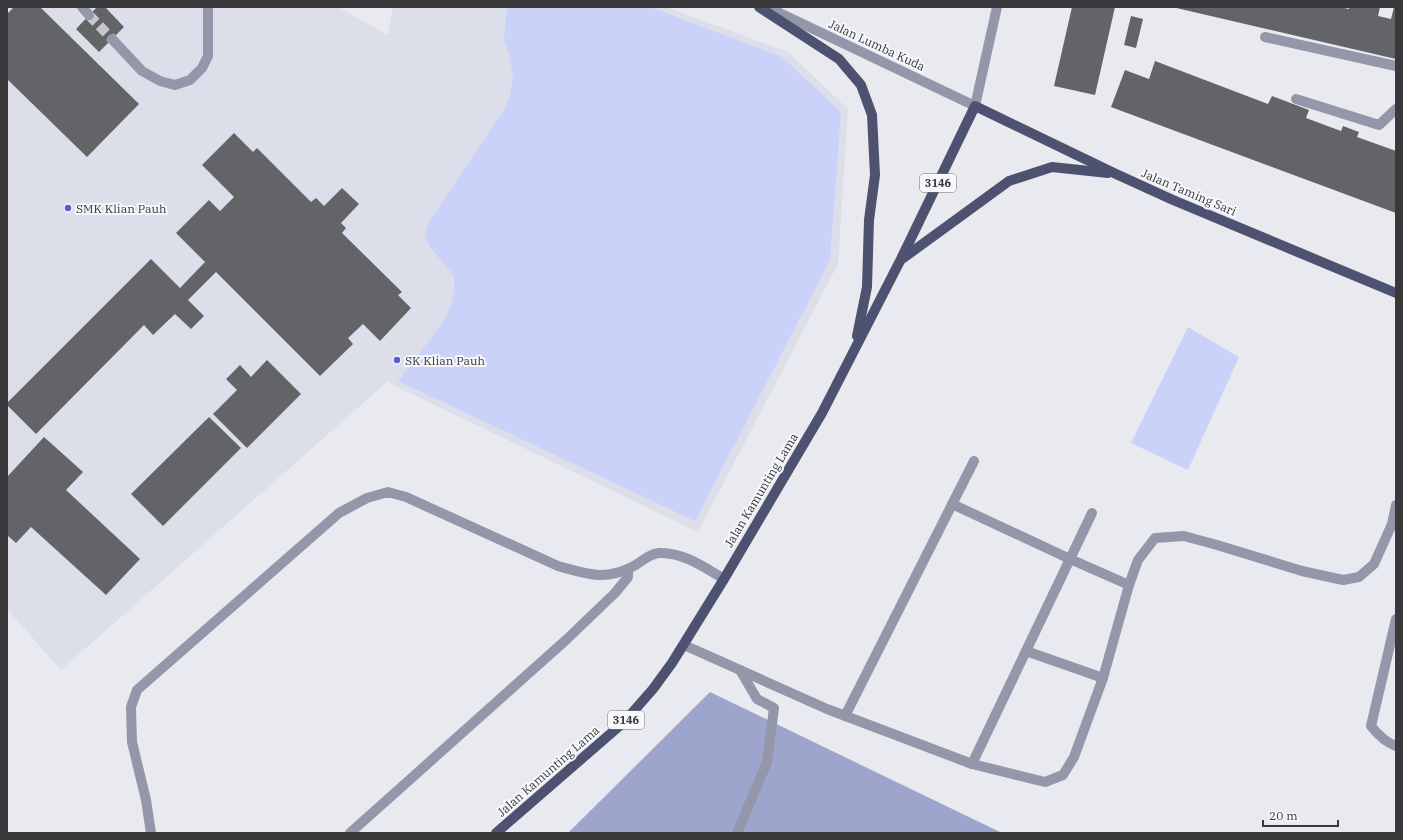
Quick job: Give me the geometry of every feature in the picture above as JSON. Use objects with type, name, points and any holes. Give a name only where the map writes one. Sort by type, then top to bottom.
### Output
[{"type":"main road","points":[[759,7],[839,59],[861,85],[872,115],[875,175],[869,220],[867,288],[854,348]]},
{"type":"main road","name":"Jalan Kamunting Lama","points":[[496,833],[624,722],[653,689],[684,645],[822,413],[854,348],[901,260],[975,106]]},
{"type":"main road","name":"Jalan Taming Sari","points":[[975,106],[1173,200],[1396,293]]},
{"type":"main road","points":[[901,260],[1009,181],[1052,167],[1116,174]]},
{"type":"street","points":[[82,7],[89,15]]},
{"type":"street","points":[[112,39],[142,71],[160,81],[174,85],[190,80],[202,68],[208,56],[208,7]]},
{"type":"street","name":"Jalan Lumba Kuda","points":[[767,7],[975,106]]},
{"type":"street","points":[[975,106],[997,7]]},
{"type":"street","points":[[1265,37],[1396,66]]},
{"type":"street","points":[[1296,99],[1379,125],[1396,109]]},
{"type":"street","points":[[845,716],[974,460]]},
{"type":"street","points":[[151,833],[146,800],[132,742],[131,707],[137,690],[339,514],[367,498],[388,492],[406,497],[558,566],[585,573],[603,575],[616,574],[634,566],[648,556],[658,553],[670,554],[689,559],[724,578]]},
{"type":"street","points":[[952,504],[1129,585]]},
{"type":"street","points":[[684,645],[845,716],[972,764],[1045,782],[1063,775],[1074,756],[1103,678],[1129,585],[1138,560],[1155,538],[1184,536],[1302,571],[1343,580],[1359,577],[1374,564],[1392,524],[1396,505]]},
{"type":"street","points":[[972,764],[1092,513]]},
{"type":"street","points":[[350,833],[572,635],[615,593],[628,576],[628,569]]},
{"type":"street","points":[[1396,619],[1371,726],[1386,742],[1396,746]]},
{"type":"street","points":[[1026,651],[1103,678]]},
{"type":"street","points":[[737,833],[767,762],[774,708],[757,699],[740,670]]},
{"type":"shaded area","name":"SK Klian Pauh","points":[[7,7],[338,7],[388,35],[393,7],[666,7],[788,52],[848,109],[838,264],[698,532],[387,382],[61,670],[7,609]]},
{"type":"shaded area","points":[[507,7],[650,7],[782,57],[841,112],[830,260],[695,521],[398,381],[444,321],[450,307],[454,291],[454,276],[430,247],[425,235],[429,222],[503,111],[510,96],[513,77],[504,39]]},
{"type":"shaded area","points":[[1188,327],[1239,357],[1188,470],[1131,443]]},
{"type":"shaded area","points":[[710,692],[1002,833],[568,833]]},
{"type":"building","points":[[14,7],[40,7],[139,104],[87,157],[7,79],[7,14]]},
{"type":"building","points":[[97,7],[105,7],[124,27],[99,52],[76,29]]},
{"type":"building","points":[[1072,7],[1115,7],[1095,95],[1054,86]]},
{"type":"building","points":[[1172,7],[1340,7],[1349,9],[1349,7],[1380,7],[1378,16],[1391,19],[1394,7],[1396,7],[1396,59]]},
{"type":"building","points":[[1131,16],[1143,19],[1136,48],[1124,45]]},
{"type":"building","points":[[1155,61],[1268,104],[1272,96],[1309,110],[1306,118],[1341,131],[1343,126],[1359,132],[1357,137],[1396,151],[1396,213],[1111,107],[1125,70],[1149,79]]},
{"type":"building","points":[[234,133],[253,152],[257,148],[311,202],[316,198],[324,206],[342,188],[359,204],[341,223],[346,228],[342,233],[402,292],[398,295],[411,308],[380,341],[363,324],[348,338],[353,344],[320,376],[216,272],[188,300],[204,316],[191,329],[175,314],[153,335],[144,325],[36,434],[7,405],[7,403],[151,259],[180,288],[205,262],[176,233],[209,200],[220,211],[234,197],[202,165]]},
{"type":"building","points":[[267,360],[301,394],[247,448],[213,414],[237,390],[226,379],[240,365],[251,377]]},
{"type":"building","points":[[209,417],[241,448],[163,526],[131,494]]},
{"type":"building","points":[[44,437],[83,472],[66,490],[140,559],[106,595],[31,527],[16,543],[7,535],[7,477]]},
{"type":"tunnel","points":[[89,15],[112,39]]},
{"type":"place","name":"SMK Klian Pauh","points":[[68,208]]},
{"type":"place","name":"SK Klian Pauh","points":[[397,360]]}]
